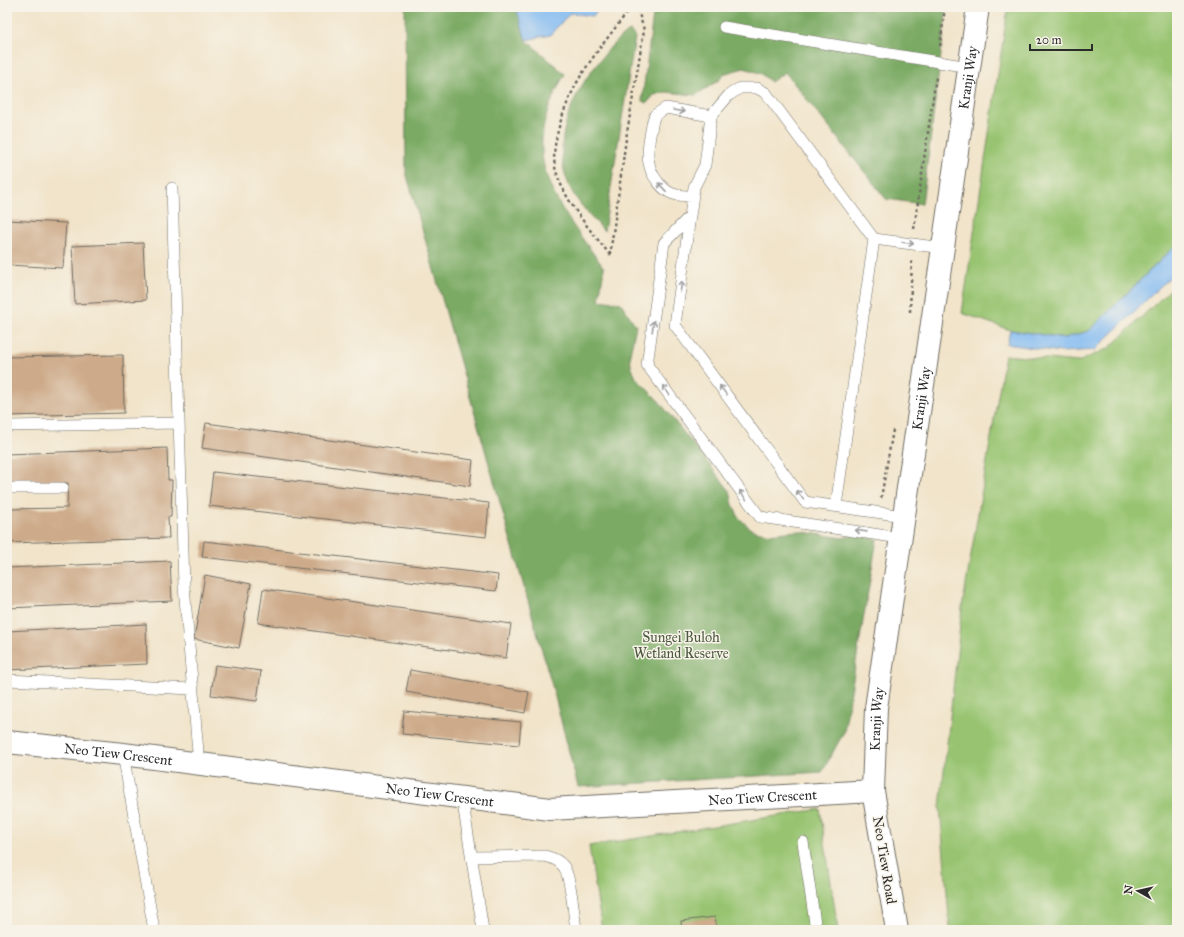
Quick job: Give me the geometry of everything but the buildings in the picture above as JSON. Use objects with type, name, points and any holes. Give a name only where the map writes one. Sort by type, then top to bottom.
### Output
[{"type":"main road","name":"Kranji Way","points":[[874,791],[876,708],[978,7]]},
{"type":"main road","name":"Neo Tiew Crescent","points":[[7,742],[123,754],[550,809],[874,791]]},
{"type":"main road","name":"Neo Tiew Road","points":[[874,791],[896,930]]},
{"type":"lane","points":[[724,27],[969,67]]},
{"type":"lane","points":[[836,506],[874,238],[766,93],[757,88],[740,88],[729,95],[711,116],[705,165],[697,178],[692,196],[675,325],[805,502],[903,516]]},
{"type":"lane","points":[[692,196],[675,196],[665,191],[648,168],[647,158],[653,120],[658,112],[666,108],[711,116]]},
{"type":"lane","points":[[172,188],[184,586],[199,764]]},
{"type":"lane","points":[[690,216],[664,243],[647,365],[760,517],[900,538]]},
{"type":"lane","points":[[874,238],[943,248]]},
{"type":"lane","points":[[7,426],[179,424]]},
{"type":"lane","points":[[7,488],[63,488]]},
{"type":"lane","points":[[7,680],[192,689]]},
{"type":"lane","points":[[123,754],[154,930]]},
{"type":"lane","points":[[462,797],[483,930]]},
{"type":"lane","points":[[803,842],[816,930]]},
{"type":"lane","points":[[471,857],[545,856],[556,859],[564,868],[568,879],[576,930]]},
{"type":"path","points":[[630,7],[582,74],[563,116],[554,149],[556,170],[569,202],[610,255],[626,139],[644,30],[637,7]]},
{"type":"green space","name":"Sungei Buloh Wetland Reserve","points":[[405,7],[516,7],[526,40],[565,74],[550,104],[543,130],[542,155],[547,177],[557,199],[570,221],[604,268],[599,300],[621,303],[636,326],[630,353],[631,366],[636,378],[658,400],[730,491],[733,505],[739,518],[752,530],[769,534],[797,531],[843,538],[853,535],[877,539],[844,732],[822,772],[578,787],[553,689],[406,172]]},
{"type":"green space","points":[[654,7],[947,7],[922,204],[886,199],[785,72],[771,82],[760,73],[744,68],[726,73],[719,80],[696,95],[666,92],[654,95],[647,103],[642,101]]},
{"type":"green space","points":[[1008,7],[1177,7],[1177,244],[1089,331],[1065,338],[1010,330],[962,313]]},
{"type":"green space","points":[[630,31],[635,37],[604,231],[576,198],[568,182],[563,165],[562,148],[564,131],[575,98],[584,82],[610,47]]},
{"type":"green space","points":[[1177,283],[1177,930],[950,930],[940,807],[962,608],[1005,355],[1078,362],[1109,348]]},
{"type":"green space","points":[[820,809],[838,930],[602,930],[589,846]]},
{"type":"water","points":[[516,7],[600,7],[593,16],[570,13],[550,35],[526,40]]},
{"type":"water","points":[[1177,244],[1177,270],[1095,350],[1061,352],[1007,344],[1010,330],[1065,338],[1089,331]]}]
